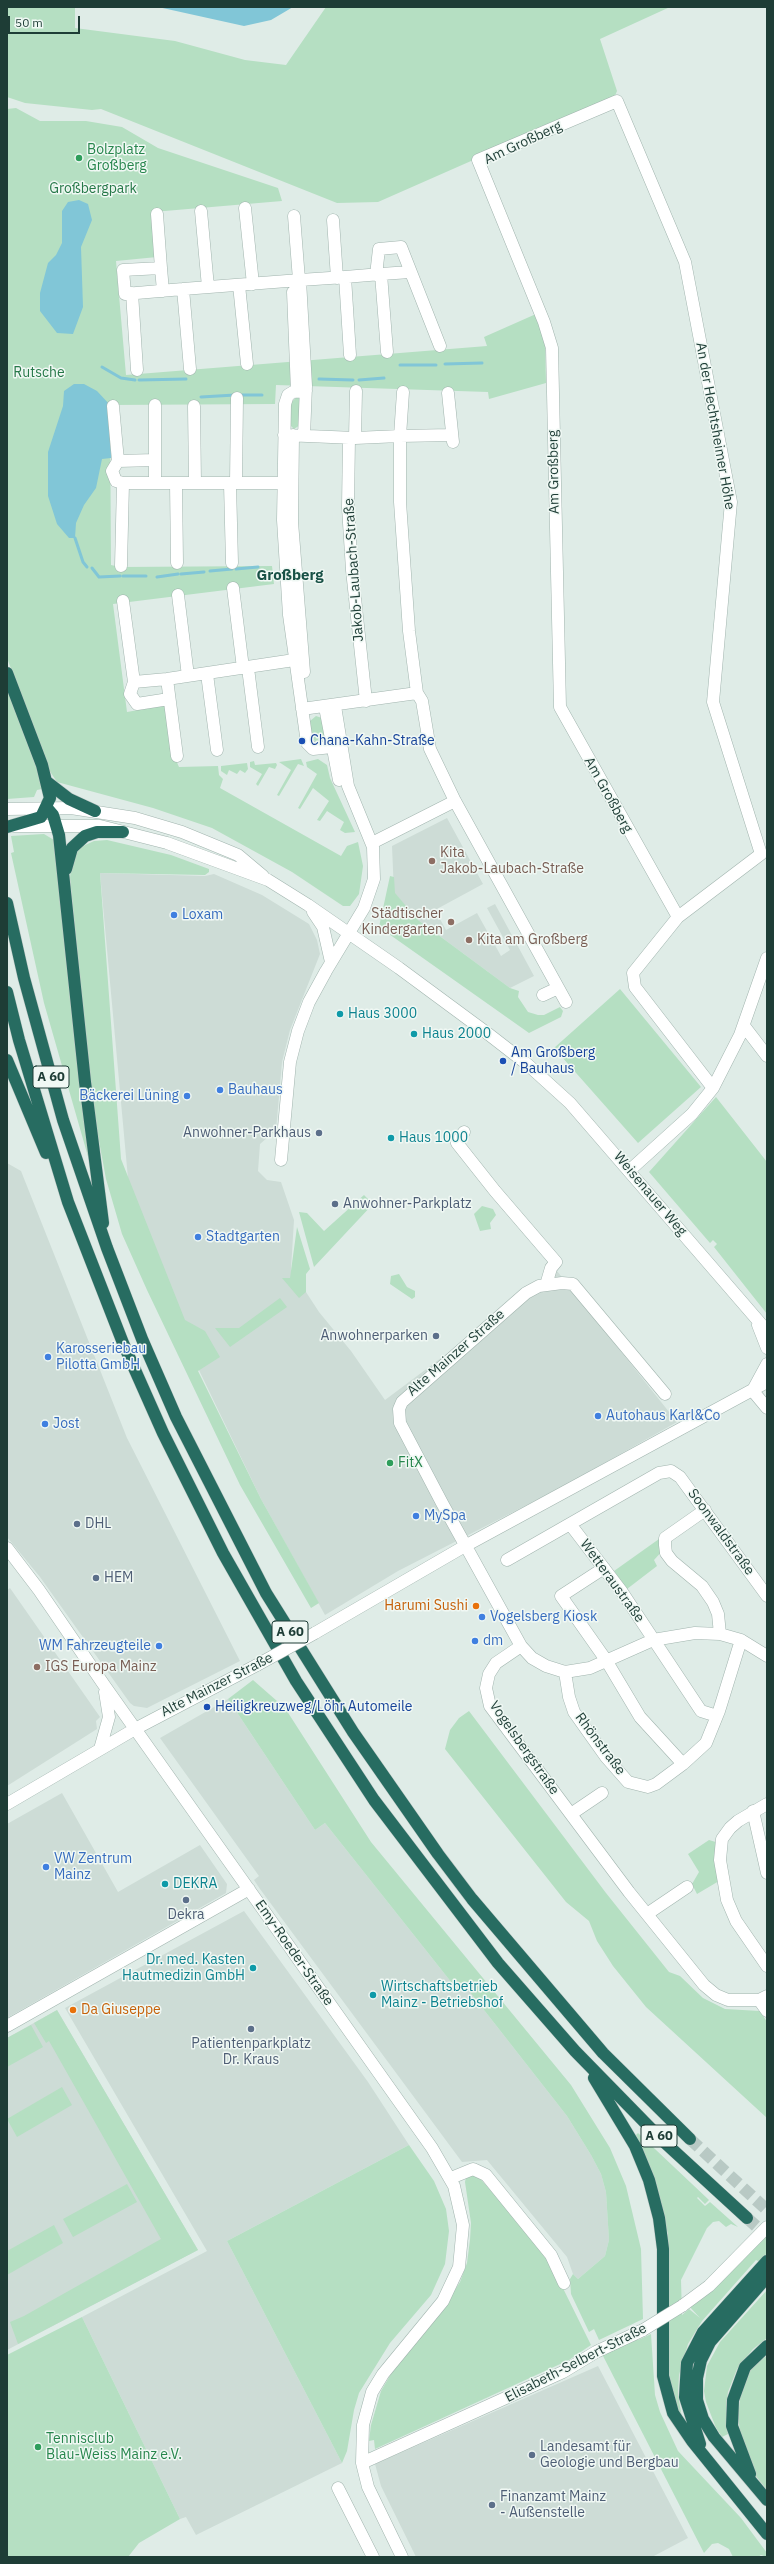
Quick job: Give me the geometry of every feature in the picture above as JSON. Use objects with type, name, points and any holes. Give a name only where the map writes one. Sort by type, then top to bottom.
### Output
[{"type":"highway","points":[[7,673],[48,782],[50,798],[47,808],[39,818],[7,826]]},
{"type":"highway","points":[[48,782],[69,798],[95,811]]},
{"type":"highway","points":[[47,808],[57,825],[65,884],[85,1082],[107,1248]]},
{"type":"highway","points":[[65,884],[69,856],[79,840],[97,832],[123,832]]},
{"type":"highway","name":"A 60","points":[[7,903],[26,986],[63,1120],[107,1248],[145,1346],[212,1488],[266,1592],[353,1732],[438,1854],[472,1899],[603,2053],[690,2139]]},
{"type":"highway","name":"A 60","points":[[7,992],[26,1063],[68,1202],[123,1343],[163,1433],[223,1552],[296,1681],[374,1800],[423,1868],[498,1962],[575,2051],[662,2140],[747,2218]]},
{"type":"highway","points":[[7,1060],[28,1114],[68,1202]]},
{"type":"highway","points":[[575,2051],[627,2130],[649,2180],[661,2233],[664,2282],[662,2353],[668,2396],[679,2425],[767,2534]]},
{"type":"highway","points":[[709,2463],[696,2437],[687,2410],[684,2383],[687,2363],[703,2332],[767,2261]]},
{"type":"highway","points":[[767,2277],[723,2325],[710,2342],[701,2360],[697,2378],[697,2400],[703,2419],[714,2437],[767,2500]]},
{"type":"highway","points":[[759,2490],[746,2467],[736,2440],[732,2426],[733,2400],[745,2367],[767,2346]]},
{"type":"street","name":"An der Hechtsheimer Höhe","points":[[617,101],[685,262],[730,491],[732,518],[714,702],[761,854],[678,917]]},
{"type":"street","name":"Am Großberg","points":[[617,101],[478,160],[544,322],[552,348],[560,707],[678,917]]},
{"type":"street","points":[[245,208],[253,284]]},
{"type":"street","points":[[201,210],[208,287]]},
{"type":"street","points":[[157,214],[163,291]]},
{"type":"street","points":[[294,216],[302,391],[287,484],[291,573],[298,659],[306,709],[308,745],[313,749],[336,747]]},
{"type":"street","points":[[333,220],[350,355]]},
{"type":"street","points":[[387,352],[378,274],[379,249],[401,247],[440,346]]},
{"type":"street","points":[[161,268],[123,270],[125,294],[410,272]]},
{"type":"street","points":[[239,285],[247,364]]},
{"type":"street","points":[[183,289],[190,369]]},
{"type":"street","points":[[132,293],[138,370]]},
{"type":"street","points":[[294,435],[287,398],[302,391]]},
{"type":"street","name":"Jakob-Laubach-Straße","points":[[356,391],[348,507],[352,570],[366,701]]},
{"type":"street","points":[[404,392],[400,436],[404,565],[416,693],[422,701],[430,749],[455,801],[566,1002]]},
{"type":"street","points":[[294,435],[352,438],[400,436],[452,439],[448,393]]},
{"type":"street","points":[[232,562],[233,484],[237,398]]},
{"type":"street","points":[[155,405],[155,482]]},
{"type":"street","points":[[113,406],[118,461],[112,472],[116,480],[122,483],[287,484]]},
{"type":"street","points":[[194,406],[195,483]]},
{"type":"street","points":[[118,461],[155,460]]},
{"type":"street","points":[[121,566],[122,483]]},
{"type":"street","points":[[176,483],[177,563]]},
{"type":"street","points":[[233,588],[258,747]]},
{"type":"street","points":[[178,595],[188,676]]},
{"type":"street","points":[[123,601],[134,682],[130,694],[137,704],[169,699]]},
{"type":"street","points":[[134,682],[207,674],[298,659]]},
{"type":"street","points":[[207,674],[217,750]]},
{"type":"street","points":[[167,679],[177,756]]},
{"type":"street","points":[[306,709],[416,693]]},
{"type":"street","points":[[281,1160],[290,1062],[309,1002],[331,962],[364,908],[372,890],[374,873],[370,838],[355,816],[345,796],[330,706]]},
{"type":"street","points":[[370,838],[455,801]]},
{"type":"street","points":[[7,809],[47,808],[95,811],[135,818],[203,840],[238,854],[268,880]]},
{"type":"street","points":[[7,826],[100,826],[188,849],[268,880]]},
{"type":"street","name":"Weisenauer Weg","points":[[268,880],[308,905],[430,990],[527,1064],[570,1103],[630,1170],[767,1332]]},
{"type":"street","points":[[308,905],[323,928],[331,962]]},
{"type":"street","points":[[678,917],[635,968],[635,987],[713,1088]]},
{"type":"street","points":[[630,1170],[692,1114],[713,1088],[744,1026],[767,958]]},
{"type":"street","points":[[542,995],[558,988]]},
{"type":"street","points":[[744,1026],[767,1056]]},
{"type":"street","points":[[464,1132],[457,1143],[556,1262],[551,1268],[546,1285]]},
{"type":"street","name":"Alte Mainzer Straße","points":[[465,1546],[400,1423],[399,1409],[408,1394],[521,1298],[539,1286],[573,1284],[665,1394]]},
{"type":"street","points":[[754,1316],[767,1348]]},
{"type":"street","points":[[767,1364],[752,1390],[767,1408]]},
{"type":"street","name":"Alte Mainzer Straße","points":[[7,1804],[135,1729],[257,1665],[465,1546],[767,1382]]},
{"type":"street","name":"Soonwaldstraße","points":[[671,1471],[680,1477],[767,1596]]},
{"type":"street","name":"Wetteraustraße","points":[[507,1560],[659,1474],[671,1471]]},
{"type":"street","points":[[705,1510],[665,1538],[665,1545],[666,1553],[672,1561],[702,1586],[713,1602],[718,1614],[720,1634]]},
{"type":"street","name":"Wetteraustraße","points":[[570,1524],[604,1568],[653,1640]]},
{"type":"street","points":[[465,1546],[521,1646],[532,1658],[546,1666],[565,1672],[590,1668],[653,1640],[695,1632],[720,1634],[741,1640],[766,1654]]},
{"type":"street","name":"Emy-Roeder-Straße","points":[[7,1548],[50,1606],[135,1729],[432,2148],[451,2178],[458,2196],[463,2225],[459,2267],[443,2301],[386,2369],[372,2392],[363,2425],[362,2463],[370,2494],[402,2557]]},
{"type":"street","points":[[604,1568],[561,1596],[606,1660],[640,1716],[683,1764]]},
{"type":"street","points":[[653,1640],[701,1710],[717,1716]]},
{"type":"street","name":"Rhönstraße","points":[[565,1672],[569,1697],[574,1712],[606,1757],[628,1782],[648,1786],[656,1784],[683,1764],[706,1743],[717,1716],[741,1640]]},
{"type":"street","name":"Vogelsbergstraße","points":[[521,1646],[496,1663],[489,1674],[486,1688],[490,1706],[691,1971],[716,1995],[728,2000],[763,1998],[767,2011]]},
{"type":"street","points":[[100,1749],[110,1711],[104,1685]]},
{"type":"street","points":[[571,1814],[602,1793]]},
{"type":"street","points":[[767,1804],[738,1821],[722,1839],[720,1860],[727,1900],[736,1921],[767,1966]]},
{"type":"street","points":[[753,1811],[767,1873]]},
{"type":"street","points":[[647,1914],[687,1887]]},
{"type":"street","points":[[7,2026],[248,1889]]},
{"type":"street","points":[[451,2178],[473,2168],[486,2175],[550,2255],[564,2283]]},
{"type":"street","name":"Elisabeth-Selbert-Straße","points":[[362,2463],[563,2372],[596,2352],[643,2330],[682,2306],[709,2286],[767,2227]]},
{"type":"street","points":[[338,2488],[373,2557]]},
{"type":"shaded area","name":"Kita Jakob-Laubach-Straße","points":[[447,818],[483,884],[435,910],[446,930],[477,913],[501,956],[510,950],[487,908],[495,904],[534,976],[510,988],[418,920],[394,893],[392,846]]},
{"type":"shaded area","points":[[100,873],[205,876],[214,874],[262,895],[309,924],[317,940],[320,954],[290,1030],[282,1062],[276,1130],[260,1144],[258,1171],[267,1180],[281,1182],[294,1220],[291,1269],[319,1312],[351,1351],[385,1400],[557,1271],[677,1422],[562,1487],[398,1571],[325,1615],[261,1499],[133,1233]]},
{"type":"shaded area","points":[[7,1163],[21,1171],[127,1438],[240,1661],[147,1708],[134,1706],[130,1703],[40,1577],[7,1537]]},
{"type":"shaded area","name":"IGS Europa Mainz","points":[[10,1588],[100,1717],[96,1721],[97,1729],[7,1786],[7,1590]]},
{"type":"shaded area","points":[[228,1699],[315,1830],[325,1823],[459,1992],[466,1987],[567,2116],[591,2155],[601,2174],[606,2192],[609,2240],[605,2256],[578,2279],[573,2274],[567,2257],[487,2160],[462,2162],[260,1889],[254,1880],[259,1876],[160,1738]]},
{"type":"shaded area","points":[[62,1793],[118,1892],[200,1845],[227,1884],[226,1893],[7,2018],[7,1824]]},
{"type":"shaded area","points":[[244,1911],[368,2082],[409,2145],[227,2241],[342,2463],[196,2535],[186,2517],[180,2519],[82,2317],[207,2251],[65,2008]]},
{"type":"shaded area","points":[[57,2010],[198,2250],[7,2350],[7,2038]]},
{"type":"shaded area","points":[[598,2366],[688,2538],[652,2557],[416,2557],[381,2486],[375,2464]]},
{"type":"green space","points":[[7,7],[75,7],[75,28],[175,41],[245,60],[286,65],[326,7],[670,7],[600,39],[617,91],[614,98],[378,202],[337,203],[101,109],[92,110],[25,103],[7,97]]},
{"type":"green space","name":"Großbergpark","points":[[16,108],[40,121],[86,121],[122,127],[158,148],[278,188],[282,201],[153,212],[157,257],[116,261],[126,375],[487,346],[484,337],[536,314],[545,340],[546,383],[489,399],[488,392],[276,385],[275,404],[110,405],[111,565],[120,567],[272,566],[274,584],[113,604],[127,712],[167,705],[175,758],[179,767],[218,766],[219,775],[223,779],[220,788],[341,856],[347,846],[358,842],[363,866],[359,894],[350,906],[343,906],[292,872],[212,828],[153,808],[57,782],[49,770],[7,658],[7,109]]},
{"type":"green space","points":[[297,397],[300,398],[300,425],[294,429],[290,425],[290,403]]},
{"type":"green space","points":[[7,689],[40,777],[42,789],[37,790],[34,797],[7,799]]},
{"type":"green space","points":[[316,716],[322,718],[326,743],[316,742],[311,737],[310,721]]},
{"type":"green space","points":[[301,759],[304,766],[298,764],[279,796],[277,795],[291,770],[279,762]]},
{"type":"green space","points":[[318,759],[327,765],[330,778],[355,832],[345,833],[340,830],[344,822],[327,811],[320,821],[317,820],[329,801],[313,788],[300,809],[298,808],[317,774],[307,767],[306,762]]},
{"type":"green space","points":[[254,761],[255,765],[276,763],[277,765],[275,769],[269,767],[258,786],[256,784],[262,774],[250,767],[250,762]]},
{"type":"green space","points":[[247,763],[248,769],[245,773],[240,770],[237,774],[229,770],[227,775],[221,771],[221,766]]},
{"type":"green space","points":[[44,834],[54,840],[89,1160],[44,1003],[11,853],[14,852],[11,836]]},
{"type":"green space","points":[[107,840],[171,855],[209,869],[209,872],[205,875],[100,873],[121,1159],[185,1320],[205,1331],[220,1357],[198,1371],[261,1499],[319,1603],[311,1608],[240,1485],[147,1290],[122,1234],[106,1179],[96,1125],[88,1063],[70,878],[71,865],[75,854],[83,846],[94,841]]},
{"type":"green space","points":[[390,876],[394,877],[395,893],[418,920],[510,988],[519,991],[518,997],[528,1012],[544,1015],[560,1007],[563,1011],[561,1017],[529,1033],[379,927]]},
{"type":"green space","points":[[620,989],[701,1087],[638,1143],[554,1048]]},
{"type":"green space","points":[[716,1097],[767,1162],[767,1314],[714,1247],[717,1244],[713,1240],[710,1243],[649,1172]]},
{"type":"green space","points":[[364,1195],[373,1204],[314,1267],[299,1212],[307,1213],[324,1231]]},
{"type":"green space","points":[[482,1206],[493,1209],[496,1215],[490,1223],[491,1229],[480,1231],[474,1214]]},
{"type":"green space","points":[[297,1227],[310,1269],[306,1274],[306,1292],[299,1298],[282,1278],[290,1278]]},
{"type":"green space","points":[[399,1274],[407,1287],[415,1291],[415,1297],[412,1299],[390,1284],[391,1276]]},
{"type":"green space","points":[[280,1298],[287,1307],[230,1347],[215,1328],[239,1328]]},
{"type":"green space","points":[[659,1539],[664,1549],[654,1560],[657,1566],[627,1589],[614,1571]]},
{"type":"green space","points":[[253,1680],[285,1708],[371,1842],[571,2085],[610,2148],[626,2186],[641,2249],[643,2319],[599,2340],[594,2329],[589,2332],[571,2294],[570,2279],[573,2274],[578,2279],[605,2256],[609,2240],[606,2192],[601,2174],[567,2116],[466,1987],[459,1992],[325,1823],[315,1830],[228,1699]]},
{"type":"green space","points":[[469,1711],[606,1893],[669,1972],[680,1976],[703,1998],[725,2009],[760,2011],[767,2022],[767,2118],[646,2007],[613,1966],[597,1941],[589,1921],[566,1902],[445,1749],[450,1730],[459,1718]]},
{"type":"green space","points":[[709,1840],[719,1843],[719,1881],[697,1894],[692,1884],[699,1872],[688,1854]]},
{"type":"green space","points":[[57,2010],[198,2250],[18,2344],[10,2322],[24,2316],[161,2239],[49,2041],[46,2043],[34,2023]]},
{"type":"green space","points":[[31,2025],[43,2047],[7,2067],[7,2038]]},
{"type":"green space","points":[[62,2087],[72,2105],[17,2137],[7,2119]]},
{"type":"green space","points":[[638,2133],[709,2200],[705,2204],[698,2197],[697,2198],[705,2206],[710,2202],[738,2227],[731,2224],[726,2227],[719,2221],[713,2222],[707,2228],[681,2280],[682,2315],[689,2309],[700,2318],[689,2306],[767,2233],[767,2254],[760,2262],[756,2260],[702,2321],[688,2344],[679,2375],[678,2394],[682,2418],[677,2408],[669,2375],[668,2234],[645,2155],[636,2135]]},
{"type":"green space","points":[[409,2145],[434,2181],[446,2209],[449,2231],[445,2264],[431,2295],[390,2343],[359,2393],[354,2410],[347,2451],[342,2463],[227,2241]]},
{"type":"green space","points":[[477,2175],[535,2241],[553,2268],[591,2345],[569,2360],[375,2449],[374,2440],[369,2441],[371,2425],[381,2391],[398,2362],[438,2316],[460,2282],[467,2263],[471,2223],[465,2182],[466,2177]]},
{"type":"green space","points":[[127,2184],[137,2202],[73,2237],[63,2219]]},
{"type":"green space","points":[[54,2225],[63,2243],[7,2275],[7,2251]]},
{"type":"green space","points":[[767,2290],[767,2338],[753,2349],[737,2369],[728,2392],[726,2406],[728,2434],[722,2437],[716,2428],[706,2402],[704,2391],[707,2366],[720,2342]]},
{"type":"green space","points":[[82,2317],[180,2519],[139,2543],[128,2557],[7,2557],[7,2355]]},
{"type":"green space","points":[[651,2334],[655,2395],[660,2412],[678,2451],[741,2518],[767,2553],[767,2557],[761,2555],[758,2557],[733,2557],[729,2549],[718,2543],[712,2544],[704,2553],[602,2354],[637,2337],[638,2340]]},
{"type":"green space","points":[[767,2356],[767,2490],[755,2475],[742,2446],[738,2417],[741,2388],[746,2374],[758,2361]]},
{"type":"water","points":[[158,7],[293,7],[271,20],[244,26]]},
{"type":"water","points":[[79,200],[88,204],[92,220],[81,247],[83,307],[73,334],[57,333],[40,311],[40,293],[48,263],[56,255],[62,243],[62,211],[68,202]]},
{"type":"water","points":[[74,384],[84,384],[97,391],[110,405],[111,458],[102,459],[96,488],[84,505],[76,523],[75,538],[69,538],[57,524],[48,496],[48,452],[63,406],[64,391]]},
{"type":"waterway","points":[[445,364],[482,363]]},
{"type":"waterway","points":[[400,365],[436,365]]},
{"type":"waterway","points":[[102,367],[121,378],[135,380]]},
{"type":"waterway","points":[[359,380],[384,378]]},
{"type":"waterway","points":[[139,380],[186,379]]},
{"type":"waterway","points":[[319,379],[353,380]]},
{"type":"waterway","points":[[201,397],[235,395]]},
{"type":"waterway","points":[[242,395],[262,395]]},
{"type":"waterway","points":[[75,538],[83,562],[87,567]]},
{"type":"waterway","points":[[236,569],[258,567]]},
{"type":"waterway","points":[[92,568],[99,577],[120,576]]},
{"type":"waterway","points":[[210,571],[232,569]]},
{"type":"waterway","points":[[181,574],[204,572]]},
{"type":"waterway","points":[[157,577],[178,574]]},
{"type":"waterway","points":[[123,576],[146,576]]},
{"type":"tunnel","points":[[690,2139],[767,2210]]},
{"type":"tunnel","points":[[747,2218],[767,2236]]},
{"type":"place","name":"Bolzplatz Großberg","points":[[79,158]]},
{"type":"place","name":"Chana-Kahn-Straße","points":[[302,741]]},
{"type":"place","name":"Kita Jakob-Laubach-Straße","points":[[432,861]]},
{"type":"place","name":"Loxam","points":[[174,915]]},
{"type":"place","name":"Städtischer Kindergarten","points":[[451,922]]},
{"type":"place","name":"Kita am Großberg","points":[[469,940]]},
{"type":"place","name":"Haus 3000","points":[[340,1014]]},
{"type":"place","name":"Haus 2000","points":[[414,1034]]},
{"type":"place","name":"Am Großberg / Bauhaus","points":[[503,1061]]},
{"type":"place","name":"Bauhaus","points":[[220,1090]]},
{"type":"place","name":"Bäckerei Lüning","points":[[187,1096]]},
{"type":"place","name":"Anwohner-Parkhaus","points":[[319,1133]]},
{"type":"place","name":"Haus 1000","points":[[391,1138]]},
{"type":"place","name":"Anwohner-Parkplatz","points":[[335,1204]]},
{"type":"place","name":"Stadtgarten","points":[[198,1237]]},
{"type":"place","name":"Anwohnerparken","points":[[436,1336]]},
{"type":"place","name":"Karosseriebau Pilotta GmbH","points":[[48,1357]]},
{"type":"place","name":"Autohaus Karl&Co","points":[[598,1416]]},
{"type":"place","name":"Jost","points":[[45,1424]]},
{"type":"place","name":"FitX","points":[[390,1463]]},
{"type":"place","name":"MySpa","points":[[416,1516]]},
{"type":"place","name":"DHL","points":[[77,1524]]},
{"type":"place","name":"HEM","points":[[96,1578]]},
{"type":"place","name":"Harumi Sushi","points":[[476,1606]]},
{"type":"place","name":"Vogelsberg Kiosk","points":[[482,1617]]},
{"type":"place","name":"dm","points":[[475,1641]]},
{"type":"place","name":"WM Fahrzeugteile","points":[[159,1646]]},
{"type":"place","name":"IGS Europa Mainz","points":[[37,1667]]},
{"type":"place","name":"Heiligkreuzweg/Löhr Automeile","points":[[207,1707]]},
{"type":"place","name":"VW Zentrum Mainz","points":[[46,1867]]},
{"type":"place","name":"DEKRA","points":[[165,1884]]},
{"type":"place","name":"Dekra","points":[[186,1900]]},
{"type":"place","name":"Dr. med. Kasten Hautmedizin GmbH","points":[[253,1968]]},
{"type":"place","name":"Wirtschaftsbetrieb Mainz - Betriebshof","points":[[373,1995]]},
{"type":"place","name":"Da Giuseppe","points":[[73,2010]]},
{"type":"place","name":"Patientenparkplatz Dr. Kraus","points":[[251,2029]]},
{"type":"place","name":"Tennisclub Blau-Weiss Mainz e.V.","points":[[38,2447]]},
{"type":"place","name":"Landesamt für Geologie und Bergbau","points":[[532,2455]]},
{"type":"place","name":"Finanzamt Mainz - Außenstelle","points":[[492,2505]]},
{"type":"district","name":"Großberg","points":[[290,576]]},
{"type":"park label","name":"Rutsche","points":[[39,373]]}]
